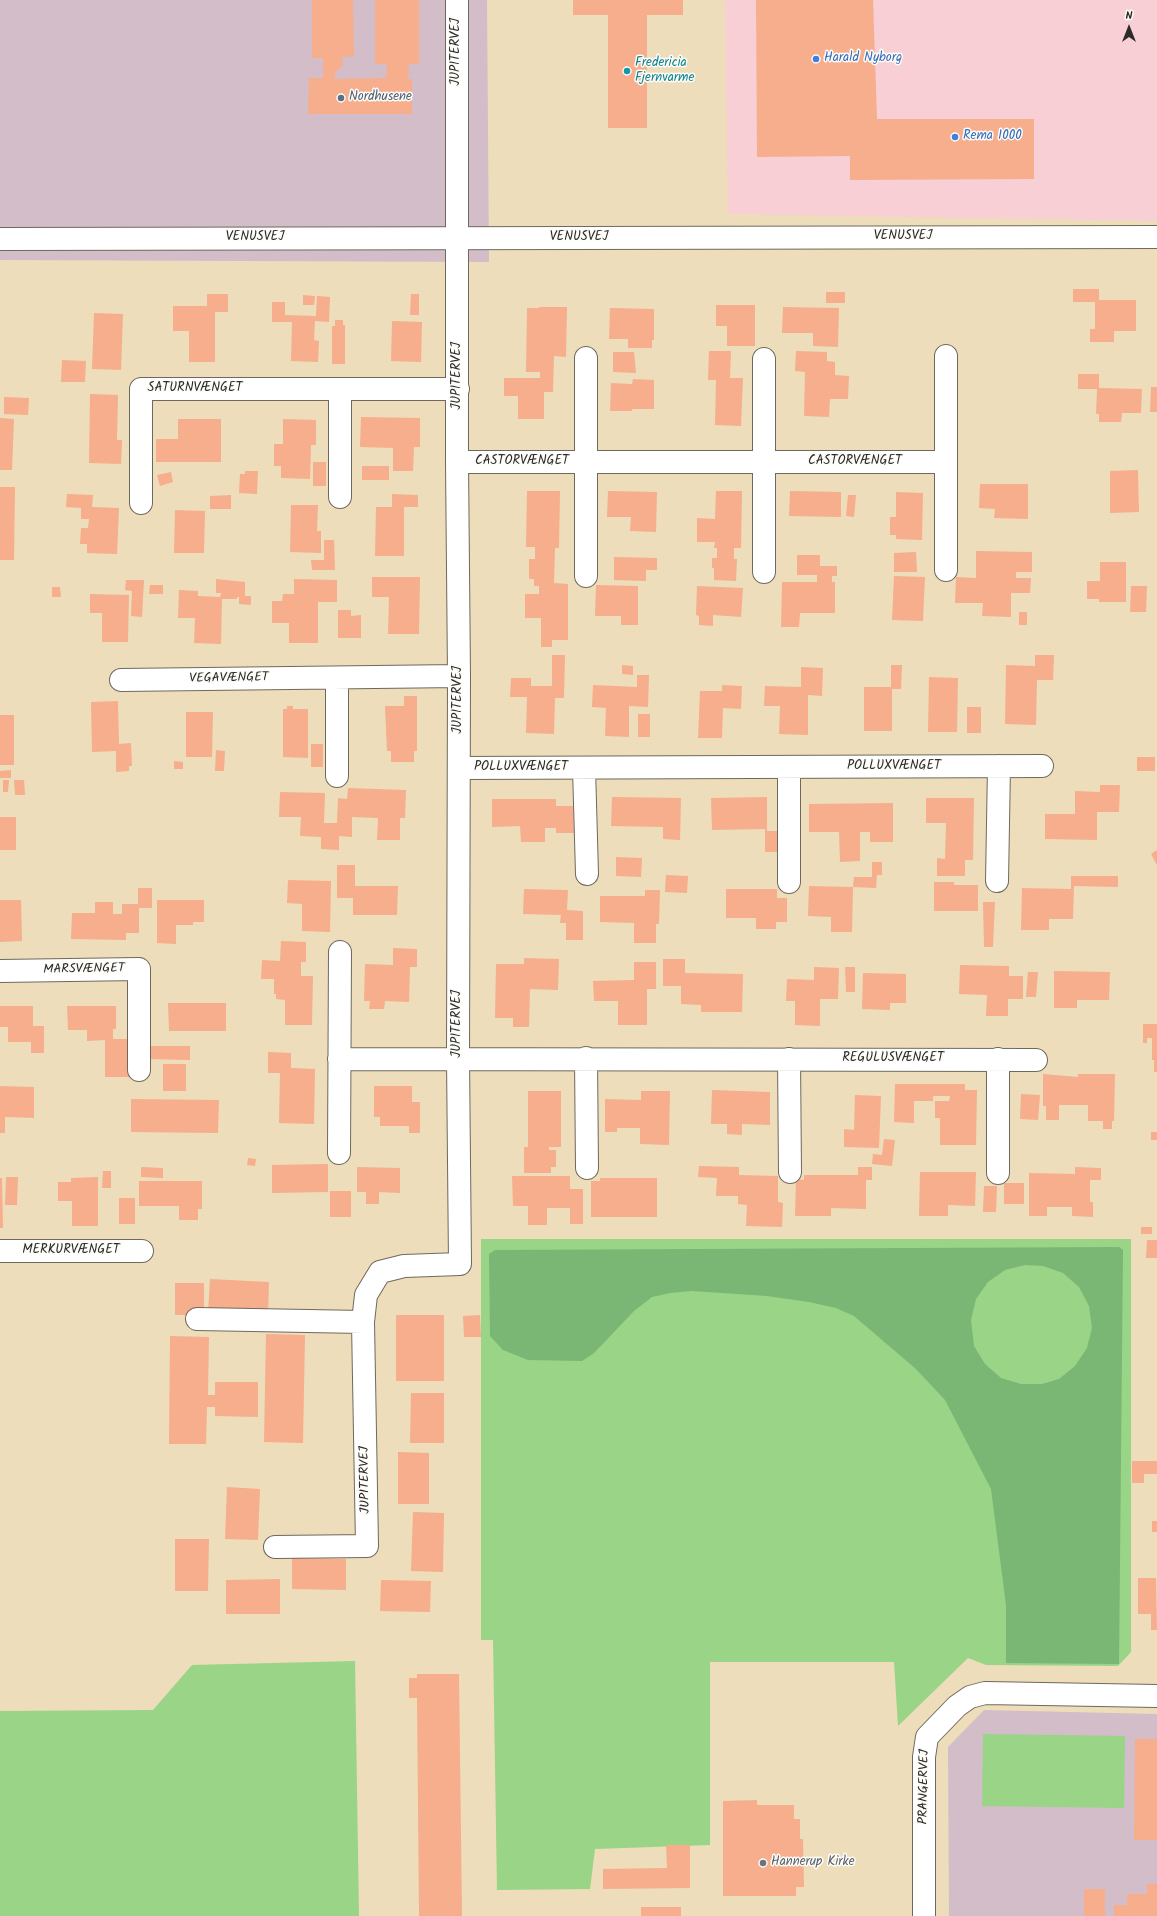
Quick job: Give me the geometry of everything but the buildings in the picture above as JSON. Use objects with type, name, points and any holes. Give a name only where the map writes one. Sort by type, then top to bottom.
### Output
[{"type":"street","name":"JUPITERVEJ","points":[[275,1547],[367,1546],[362,1322],[366,1295],[380,1272],[404,1266],[460,1264],[458,1058],[459,676],[457,462],[457,0]]},
{"type":"street","name":"VENUSVEJ","points":[[0,239],[1157,237]]},
{"type":"street","points":[[946,356],[946,570]]},
{"type":"street","name":"CASTORVÆNGET","points":[[586,358],[586,576]]},
{"type":"street","points":[[764,359],[764,572]]},
{"type":"street","name":"SATURNVÆNGET","points":[[141,503],[141,389],[458,389]]},
{"type":"street","points":[[340,389],[340,497]]},
{"type":"street","name":"CASTORVÆNGET","points":[[457,462],[946,462]]},
{"type":"street","name":"VEGAVÆNGET","points":[[120,680],[459,676]]},
{"type":"street","points":[[337,678],[337,776]]},
{"type":"street","points":[[997,881],[999,766]]},
{"type":"street","name":"POLLUXVÆNGET","points":[[459,768],[1042,766]]},
{"type":"street","points":[[789,767],[789,882]]},
{"type":"street","name":"POLLUXVÆNGET","points":[[584,768],[587,874]]},
{"type":"street","points":[[339,1153],[340,952]]},
{"type":"street","name":"MARSVÆNGET","points":[[0,972],[140,970],[139,1070]]},
{"type":"street","points":[[586,1058],[587,1168]]},
{"type":"street","name":"REGULUSVÆNGET","points":[[339,1059],[586,1058],[1036,1060]]},
{"type":"street","points":[[789,1059],[790,1172]]},
{"type":"street","points":[[998,1059],[998,1173]]},
{"type":"street","name":"MERKURVÆNGET","points":[[0,1251],[142,1251]]},
{"type":"street","points":[[198,1318],[362,1322]]},
{"type":"street","name":"PRANGERVEJ","points":[[924,1916],[924,1756],[927,1738],[958,1706],[970,1697],[985,1693],[1157,1696]]},
{"type":"shaded area","points":[[0,0],[487,0],[489,262],[0,260]]},
{"type":"shaded area","points":[[725,0],[1157,0],[1157,221],[728,214]]},
{"type":"shaded area","points":[[984,1710],[1157,1714],[1157,1916],[949,1916],[948,1747]]},
{"type":"green space","points":[[481,1239],[1131,1239],[1131,1652],[1118,1666],[986,1665],[968,1658],[898,1726],[894,1662],[710,1662],[710,1845],[595,1849],[590,1889],[497,1890],[493,1640],[481,1640]]},
{"type":"green space","points":[[1119,1247],[1123,1250],[1119,1664],[1006,1663],[1006,1605],[991,1489],[945,1400],[916,1369],[854,1316],[836,1308],[809,1302],[767,1296],[692,1291],[670,1293],[652,1297],[634,1311],[594,1353],[582,1361],[528,1360],[503,1350],[490,1336],[489,1254],[495,1250]],"holes":[[[1025,1265],[1043,1266],[1063,1273],[1079,1287],[1089,1306],[1092,1328],[1087,1348],[1075,1366],[1059,1379],[1042,1384],[1021,1384],[1001,1378],[985,1364],[974,1346],[971,1320],[976,1299],[988,1282],[1005,1270]]]},
{"type":"green space","points":[[355,1661],[359,1916],[0,1916],[0,1711],[153,1710],[192,1665]]},
{"type":"green space","points":[[983,1734],[1125,1736],[1124,1808],[982,1806]]},
{"type":"place","name":"Harald Nyborg","points":[[816,59]]},
{"type":"place","name":"Fredericia Fjernvarme","points":[[627,71]]},
{"type":"place","name":"Nordhusene","points":[[341,98]]},
{"type":"place","name":"Rema 1000","points":[[955,137]]},
{"type":"place","name":"Hannerup Kirke","points":[[763,1863]]}]
